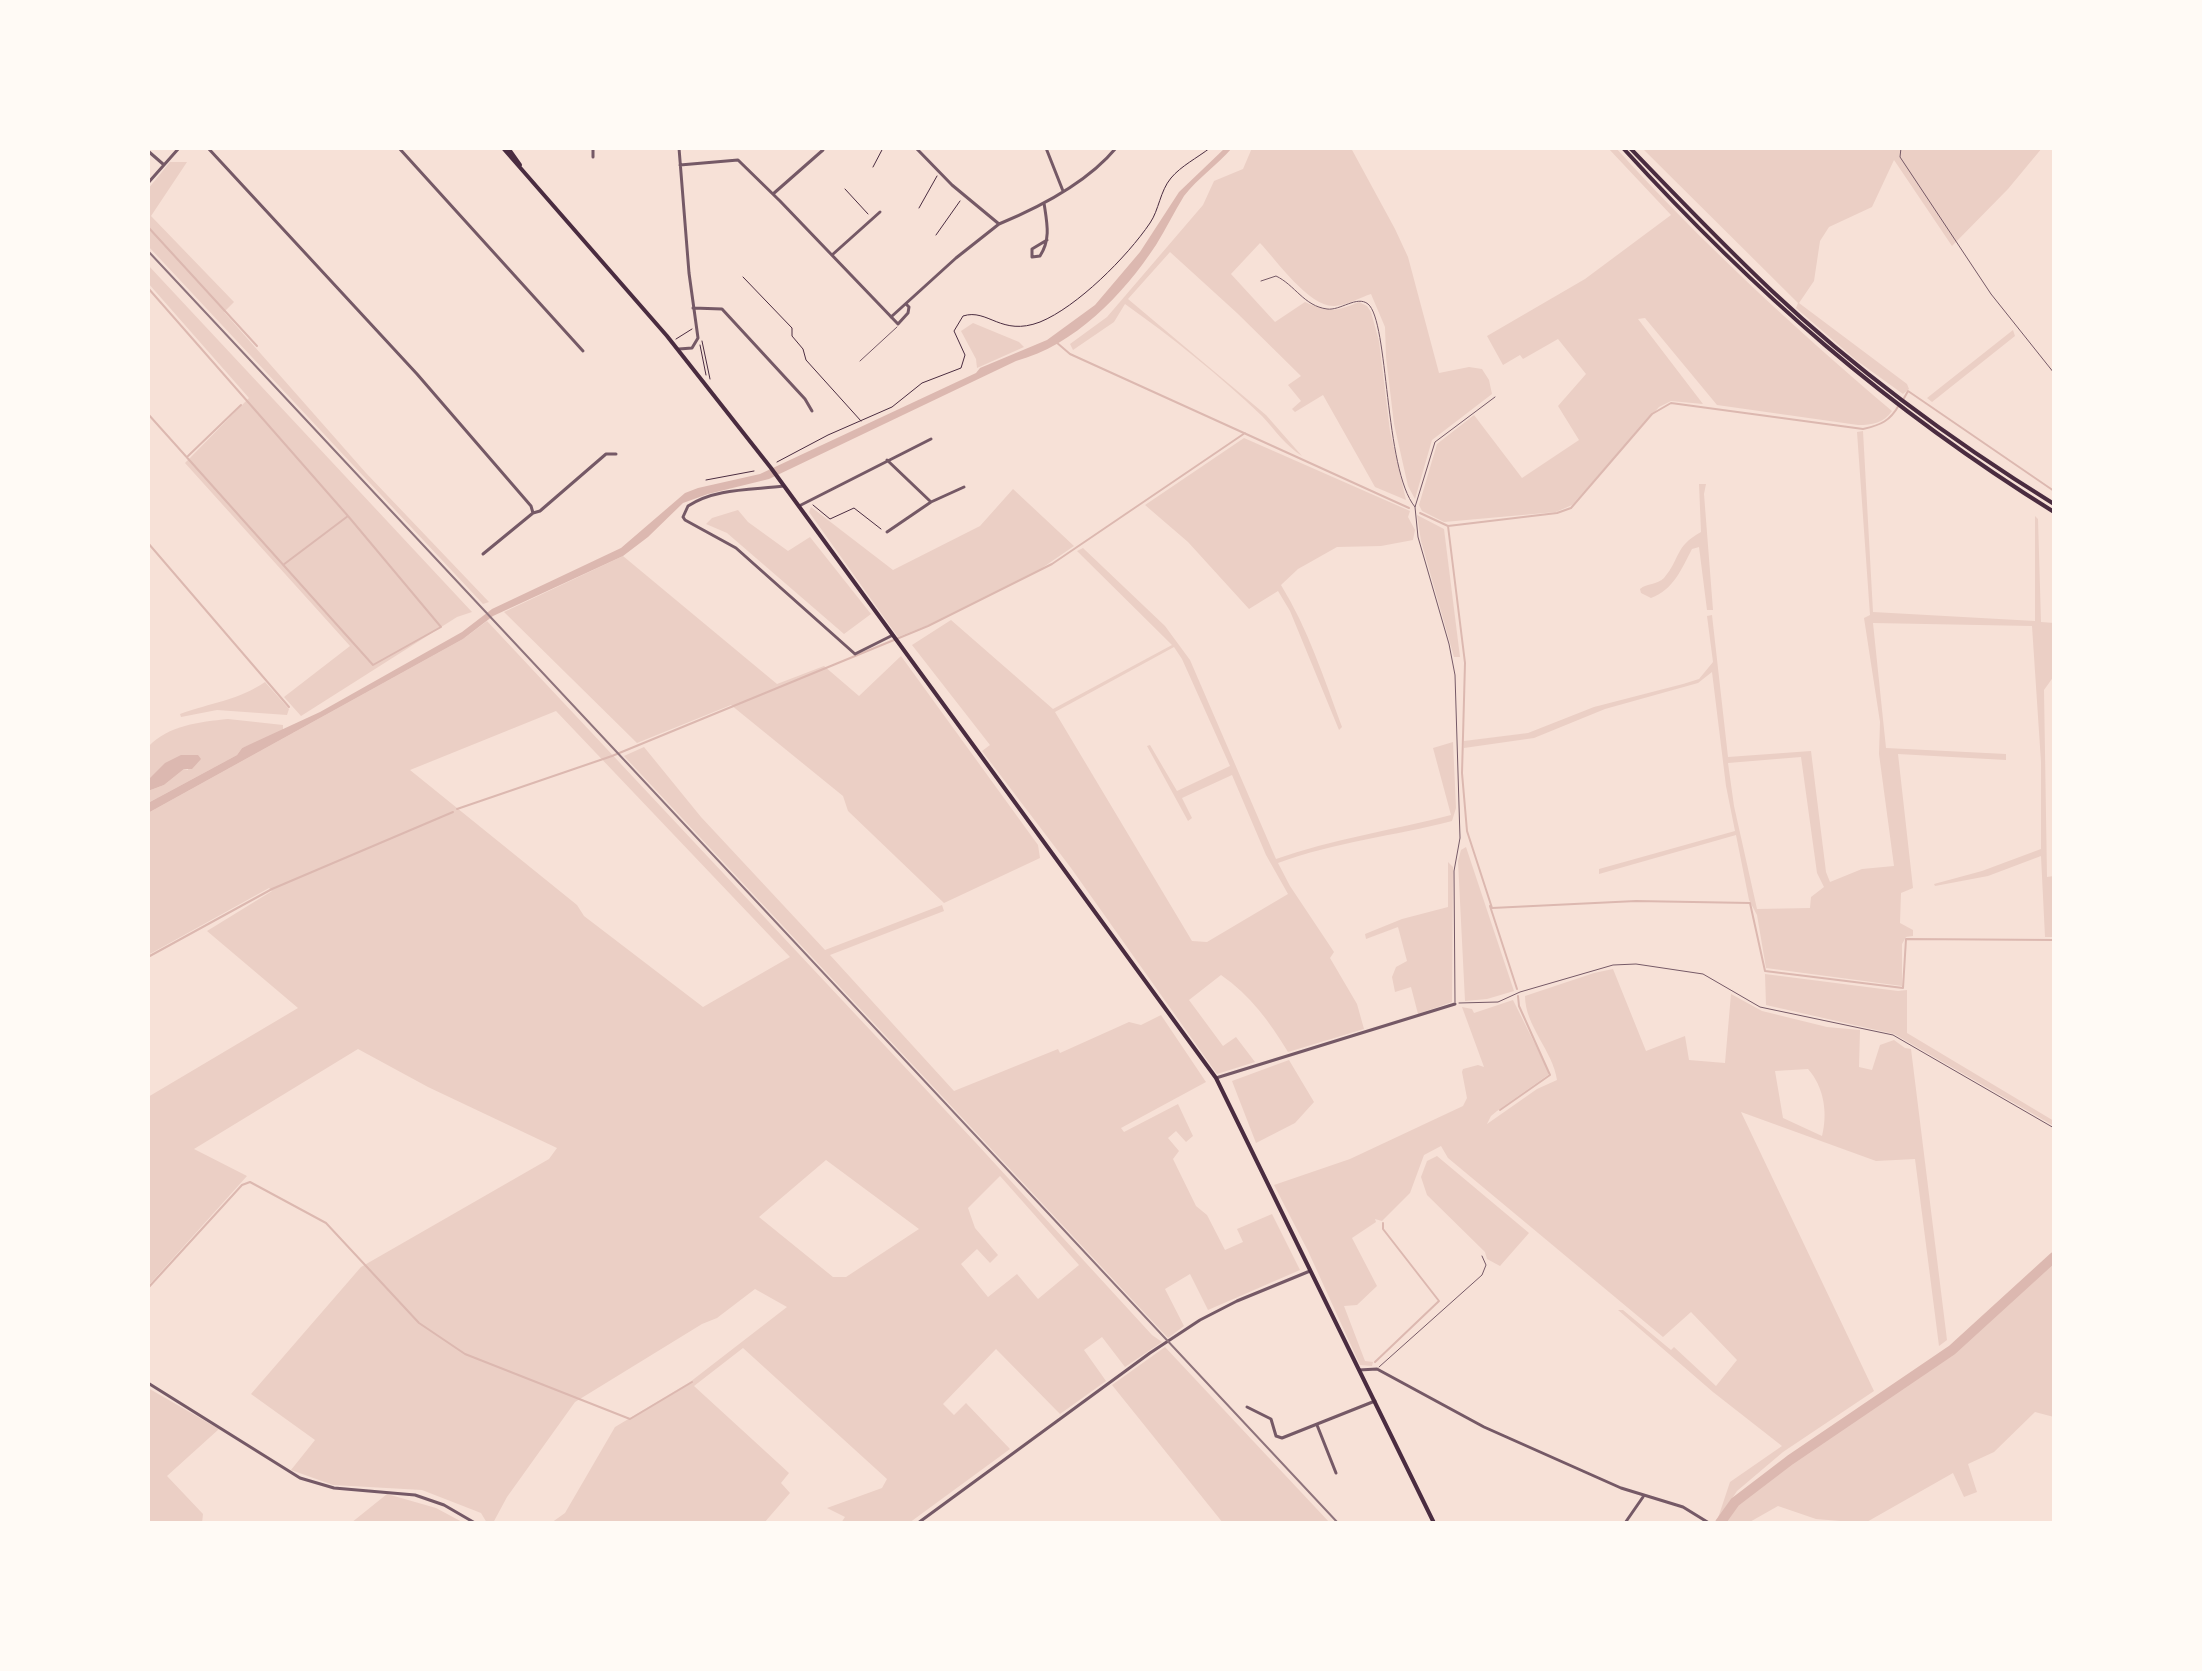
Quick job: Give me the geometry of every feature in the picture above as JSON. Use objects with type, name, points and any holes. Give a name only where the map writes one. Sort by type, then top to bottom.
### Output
[{"type":"main road","points":[[506,148],[672,341],[770,467],[1216,1078],[1434,1523]]},
{"type":"main road","points":[[1623,148],[1699,230],[1768,297],[1894,399],[2054,504]]},
{"type":"main road","points":[[1630,148],[1773,292],[1894,399]]},
{"type":"main road","points":[[1907,408],[1970,458],[2054,512]]},
{"type":"street","points":[[148,183],[179,148]]},
{"type":"street","points":[[208,148],[417,374],[531,506],[533,513]]},
{"type":"street","points":[[399,148],[583,351]]},
{"type":"street","points":[[593,148],[593,157]]},
{"type":"street","points":[[678,349],[692,348],[700,339],[693,308],[679,148]]},
{"type":"street","points":[[916,148],[999,224]]},
{"type":"street","points":[[1046,148],[1063,191]]},
{"type":"street","points":[[891,317],[999,224],[1063,191],[1098,166],[1116,148]]},
{"type":"street","points":[[773,194],[823,150]]},
{"type":"street","points":[[148,151],[164,164]]},
{"type":"street","points":[[680,165],[738,160],[898,324],[908,313],[906,304]]},
{"type":"street","points":[[1044,203],[1047,240],[1040,256],[1032,257],[1032,249],[1047,240]]},
{"type":"street","points":[[832,255],[880,212]]},
{"type":"street","points":[[693,308],[722,309],[805,399],[812,411]]},
{"type":"street","points":[[799,506],[931,439]]},
{"type":"street","points":[[483,554],[533,513],[540,511],[606,454],[616,454]]},
{"type":"street","points":[[887,460],[931,502]]},
{"type":"street","points":[[784,486],[751,487],[706,498],[688,506],[683,517],[736,548],[855,654],[893,636]]},
{"type":"street","points":[[887,532],[931,502],[964,487]]},
{"type":"street","points":[[1216,1078],[1455,1004]]},
{"type":"street","points":[[918,1523],[1150,1353],[1200,1320],[1237,1301],[1311,1271]]},
{"type":"street","points":[[1359,1370],[1377,1369],[1484,1427],[1643,1497],[1683,1507],[1709,1523]]},
{"type":"street","points":[[148,1383],[300,1478],[334,1488],[415,1495],[444,1505],[475,1523]]},
{"type":"street","points":[[1247,1407],[1271,1419],[1276,1436],[1282,1438],[1375,1401]]},
{"type":"street","points":[[1317,1425],[1336,1473]]},
{"type":"street","points":[[1625,1523],[1643,1497]]},
{"type":"lane","points":[[1901,148],[1900,157],[1991,294],[2054,373]]},
{"type":"lane","points":[[1261,281],[1276,276],[1281,278],[1296,293],[1318,307],[1337,309],[1359,301],[1367,303],[1379,336],[1398,457],[1408,498],[1415,507]]},
{"type":"lane","points":[[860,361],[898,324]]},
{"type":"lane","points":[[1495,397],[1435,442],[1415,507],[1418,537],[1455,675],[1460,838],[1454,871],[1455,1004],[1498,1002],[1520,992],[1613,965],[1636,964],[1703,974],[1760,1007],[1893,1035],[2054,1128]]},
{"type":"lane","points":[[1377,1369],[1482,1275],[1486,1265],[1482,1256]]},
{"type":"path","points":[[873,167],[883,148]]},
{"type":"path","points":[[770,467],[828,435],[892,407],[922,383],[961,368],[965,355],[954,331],[963,316],[976,315],[1000,325],[1024,327],[1054,315],[1078,299],[1151,222],[1173,175],[1210,148]]},
{"type":"path","points":[[919,208],[939,172]]},
{"type":"path","points":[[845,189],[872,218]]},
{"type":"path","points":[[936,235],[964,195]]},
{"type":"path","points":[[743,277],[792,328],[792,336],[803,349],[806,360],[862,421]]},
{"type":"path","points":[[672,341],[696,327]]},
{"type":"path","points":[[700,339],[710,378],[708,386]]},
{"type":"path","points":[[706,480],[754,471]]},
{"type":"path","points":[[808,501],[830,519],[854,508],[887,532]]},
{"type":"shaded area","points":[[1225,148],[1232,148],[1184,196],[1156,245],[1128,282],[1096,316],[1058,343],[769,479],[683,503],[623,556],[493,616],[463,639],[148,813],[148,803],[237,755],[242,748],[320,712],[462,632],[492,609],[621,548],[685,493],[760,474],[976,373],[980,368],[1047,340],[1095,305],[1140,252],[1179,192]]},
{"type":"shaded area","points":[[1252,148],[1351,148],[1408,257],[1439,373],[1469,367],[1482,369],[1489,380],[1492,394],[1432,440],[1415,499],[1408,486],[1394,424],[1385,327],[1371,294],[1340,305],[1325,305],[1305,292],[1260,243],[1231,274],[1275,322],[1305,302],[1332,310],[1359,302],[1371,312],[1379,341],[1390,431],[1406,500],[1375,487],[1323,395],[1295,412],[1292,409],[1301,401],[1288,385],[1301,376],[1170,252],[1128,299],[1266,415],[1302,456],[1212,372],[1125,304],[1114,322],[1073,350],[1070,344],[1107,317],[1203,205],[1214,181],[1243,169]]},
{"type":"shaded area","points":[[1608,148],[1616,148],[1750,284],[1892,411],[1877,422],[1858,425],[1717,405],[1645,318],[1638,319],[1703,404],[1671,401],[1659,407],[1572,505],[1556,512],[1444,522],[1422,511],[1419,505],[1437,444],[1474,415],[1522,478],[1579,440],[1558,406],[1586,374],[1558,339],[1523,359],[1520,355],[1503,365],[1487,336],[1585,279],[1671,215]]},
{"type":"shaded area","points":[[1642,148],[2042,148],[2008,189],[1952,246],[1894,160],[1872,207],[1829,227],[1820,241],[1814,281],[1799,303],[1907,384],[1909,389],[1903,394],[1856,360],[1796,308],[1798,303]]},
{"type":"shaded area","points":[[170,162],[187,162],[151,216],[234,302],[224,312],[366,473],[489,602],[483,604],[148,246],[148,189]]},
{"type":"shaded area","points":[[148,265],[472,612],[457,617],[301,716],[284,697],[350,646],[185,463],[249,398],[148,283]]},
{"type":"shaded area","points":[[973,323],[1024,347],[977,368],[976,359],[961,331]]},
{"type":"shaded area","points":[[2013,330],[2015,336],[1932,402],[1927,398]]},
{"type":"shaded area","points":[[1863,431],[1873,612],[2035,621],[2035,516],[2038,519],[2041,622],[2054,623],[2054,676],[2044,690],[2047,877],[2054,876],[2054,937],[2045,937],[2041,856],[1988,876],[1934,884],[1982,871],[2041,849],[2041,762],[2032,626],[1873,623],[1886,748],[2006,754],[2006,760],[1898,754],[1913,888],[1901,893],[1900,923],[1913,930],[1913,936],[1906,937],[1902,944],[1902,986],[1766,968],[1757,915],[1749,900],[1736,835],[1599,874],[1599,869],[1735,831],[1726,786],[1712,672],[1698,683],[1605,709],[1534,738],[1464,748],[1464,741],[1528,733],[1594,707],[1699,679],[1713,662],[1707,616],[1712,615],[1728,757],[1811,751],[1826,872],[1830,882],[1862,869],[1894,866],[1879,754],[1880,722],[1864,618],[1870,615],[1857,432]],"holes":[[[1801,757],[1817,873],[1824,887],[1811,897],[1810,908],[1757,909],[1734,806],[1728,763]]]},
{"type":"shaded area","points":[[1244,438],[1410,511],[1408,517],[1415,530],[1413,540],[1381,546],[1337,547],[1298,569],[1281,585],[1315,654],[1342,727],[1339,730],[1290,611],[1278,591],[1249,609],[1188,542],[1145,505]]},
{"type":"shaded area","points":[[1699,484],[1706,484],[1704,494],[1713,610],[1707,610],[1699,547],[1692,549],[1666,590],[1651,598],[1641,593],[1640,589],[1664,578],[1686,543],[1701,532]]},
{"type":"shaded area","points":[[1013,489],[1074,546],[1042,568],[898,637],[809,512],[811,507],[893,570],[980,526]]},
{"type":"shaded area","points":[[738,510],[748,522],[788,551],[810,537],[871,614],[844,634],[727,533],[706,524],[712,518]]},
{"type":"shaded area","points":[[1417,515],[1444,529],[1460,657],[1454,657],[1421,541]]},
{"type":"shaded area","points":[[1083,548],[1165,626],[1190,660],[1276,859],[1341,840],[1451,815],[1433,748],[1453,742],[1456,808],[1452,821],[1343,844],[1278,863],[1334,952],[1330,958],[1357,1004],[1364,1029],[1288,1052],[1259,1010],[1221,975],[1189,1000],[1223,1046],[1236,1037],[1255,1062],[1217,1074],[1071,868],[982,751],[990,745],[912,645],[951,620],[1053,709],[1172,645],[1077,551]],"holes":[[[1174,647],[1230,766],[1177,791],[1150,745],[1147,746],[1188,821],[1192,818],[1182,798],[1232,775],[1266,855],[1288,894],[1207,942],[1192,941],[1055,712]]]},
{"type":"shaded area","points":[[623,556],[777,684],[824,666],[859,696],[901,656],[1038,845],[1040,858],[944,903],[848,811],[843,796],[731,705],[637,743],[504,612]]},
{"type":"shaded area","points":[[487,621],[1152,1335],[1162,1342],[1125,1367],[1102,1337],[1084,1350],[1106,1381],[1060,1414],[996,1349],[943,1404],[954,1415],[966,1403],[1010,1449],[909,1523],[841,1523],[845,1517],[827,1508],[882,1488],[887,1479],[743,1348],[694,1386],[789,1473],[781,1483],[790,1493],[764,1523],[551,1523],[565,1513],[615,1427],[690,1382],[787,1307],[755,1289],[717,1318],[702,1324],[575,1402],[507,1497],[493,1523],[487,1523],[481,1513],[422,1490],[333,1485],[291,1470],[315,1440],[251,1394],[361,1267],[549,1159],[557,1148],[428,1087],[358,1049],[194,1149],[247,1176],[148,1286],[148,1097],[298,1008],[207,931],[272,891],[269,888],[148,955],[148,813],[463,639]],"holes":[[[556,711],[790,957],[703,1007],[584,916],[577,905],[410,770]],[[826,1160],[919,1229],[846,1277],[833,1277],[759,1217]],[[1000,1176],[1079,1265],[1038,1299],[1017,1274],[988,1297],[961,1264],[977,1249],[990,1263],[998,1255],[975,1228],[968,1208]]]},
{"type":"shaded area","points":[[265,682],[289,709],[287,715],[217,710],[181,717],[180,714],[235,697]]},
{"type":"shaded area","points":[[228,719],[283,725],[283,732],[242,748],[237,755],[148,803],[148,791],[164,785],[184,769],[188,770],[192,755],[160,770],[148,780],[148,747],[175,729]]},
{"type":"shaded area","points":[[644,747],[701,817],[825,950],[942,905],[944,911],[830,955],[954,1091],[1058,1049],[1060,1053],[1129,1022],[1141,1025],[1161,1015],[1206,1082],[1121,1128],[1124,1132],[1178,1104],[1193,1136],[1186,1142],[1176,1131],[1168,1138],[1179,1151],[1173,1159],[1196,1206],[1207,1215],[1225,1250],[1243,1242],[1237,1229],[1272,1214],[1300,1270],[1208,1310],[1190,1274],[1165,1289],[1184,1326],[1168,1338],[624,756]]},
{"type":"shaded area","points":[[181,755],[198,755],[201,759],[192,769],[184,769],[164,785],[148,791],[148,780],[165,763]]},
{"type":"shaded area","points":[[1466,847],[1514,991],[1487,999],[1465,1001],[1458,861],[1461,850]]},
{"type":"shaded area","points":[[1448,862],[1453,867],[1452,1002],[1418,1014],[1411,987],[1395,992],[1392,977],[1396,967],[1407,961],[1398,927],[1366,939],[1365,934],[1402,919],[1448,907]]},
{"type":"shaded area","points":[[1613,969],[1646,1051],[1685,1036],[1689,1060],[1725,1063],[1731,994],[1762,1011],[1827,1027],[1860,1030],[1859,1067],[1872,1070],[1880,1045],[1894,1040],[1911,1049],[1947,1340],[1939,1346],[1915,1159],[1876,1161],[1741,1112],[1874,1391],[1783,1452],[1737,1491],[1717,1521],[1730,1482],[1782,1446],[1713,1392],[1618,1310],[1623,1310],[1671,1350],[1674,1347],[1716,1386],[1737,1360],[1691,1312],[1663,1337],[1448,1158],[1441,1146],[1424,1155],[1410,1193],[1382,1221],[1375,1219],[1376,1222],[1352,1238],[1377,1286],[1357,1305],[1344,1306],[1365,1361],[1373,1362],[1372,1366],[1360,1365],[1274,1185],[1350,1159],[1463,1106],[1467,1098],[1463,1069],[1478,1065],[1484,1067],[1462,1007],[1472,1009],[1474,1013],[1513,1000],[1549,1072],[1491,1116],[1487,1124],[1537,1089],[1557,1080],[1529,1018],[1525,996]],"holes":[[[1808,1069],[1823,1101],[1825,1118],[1822,1136],[1783,1118],[1775,1071]]]},
{"type":"shaded area","points":[[1765,974],[1907,990],[1907,1033],[2054,1121],[2054,1126],[1894,1034],[1766,1005]]},
{"type":"shaded area","points":[[1289,1060],[1314,1102],[1295,1123],[1256,1143],[1232,1081]]},
{"type":"shaded area","points":[[1437,1156],[1529,1233],[1500,1266],[1487,1259],[1485,1252],[1427,1195],[1421,1177],[1427,1161]]},
{"type":"shaded area","points":[[2054,1258],[2054,1417],[2035,1412],[1994,1452],[1968,1464],[1977,1492],[1964,1497],[1953,1473],[1865,1523],[1816,1519],[1778,1506],[1748,1523],[1721,1523],[1735,1503],[1790,1460],[1952,1350]]},
{"type":"shaded area","points":[[1165,1347],[1330,1523],[1223,1523],[1112,1385]]},
{"type":"shaded area","points":[[148,1388],[219,1429],[167,1476],[203,1514],[202,1523],[148,1523]]},
{"type":"shaded area","points":[[387,1494],[436,1508],[464,1523],[351,1523]]},
{"type":"waterway","points":[[148,227],[257,346]]},
{"type":"waterway","points":[[148,288],[441,627],[373,665],[148,414]]},
{"type":"waterway","points":[[1056,342],[1070,354],[1409,508]]},
{"type":"waterway","points":[[1903,400],[1908,391],[2054,491]]},
{"type":"waterway","points":[[1420,513],[1448,526],[1557,513],[1571,508],[1652,414],[1671,403],[1863,429],[1884,422],[1899,405]]},
{"type":"waterway","points":[[188,456],[241,405]]},
{"type":"waterway","points":[[457,809],[612,756],[928,626],[1052,564],[1245,433]]},
{"type":"waterway","points":[[283,565],[348,516]]},
{"type":"waterway","points":[[1448,526],[1465,663],[1462,773],[1467,831],[1492,908],[1636,901],[1750,903],[1765,971],[1903,988],[1906,939],[2054,940]]},
{"type":"waterway","points":[[148,543],[289,707]]},
{"type":"waterway","points":[[148,957],[272,889],[453,812]]},
{"type":"waterway","points":[[1490,906],[1517,989]]},
{"type":"waterway","points":[[1500,1110],[1550,1075],[1519,1006],[1518,996]]},
{"type":"waterway","points":[[148,1288],[242,1185],[250,1182],[326,1223],[419,1323],[465,1354],[630,1419],[692,1382]]},
{"type":"waterway","points":[[1375,1362],[1439,1301],[1383,1229],[1383,1223]]},
{"type":"waterway","points":[[1720,1523],[1735,1502],[1790,1460],[1952,1350],[2054,1257]]},
{"type":"railway","points":[[148,251],[1338,1523]]}]
